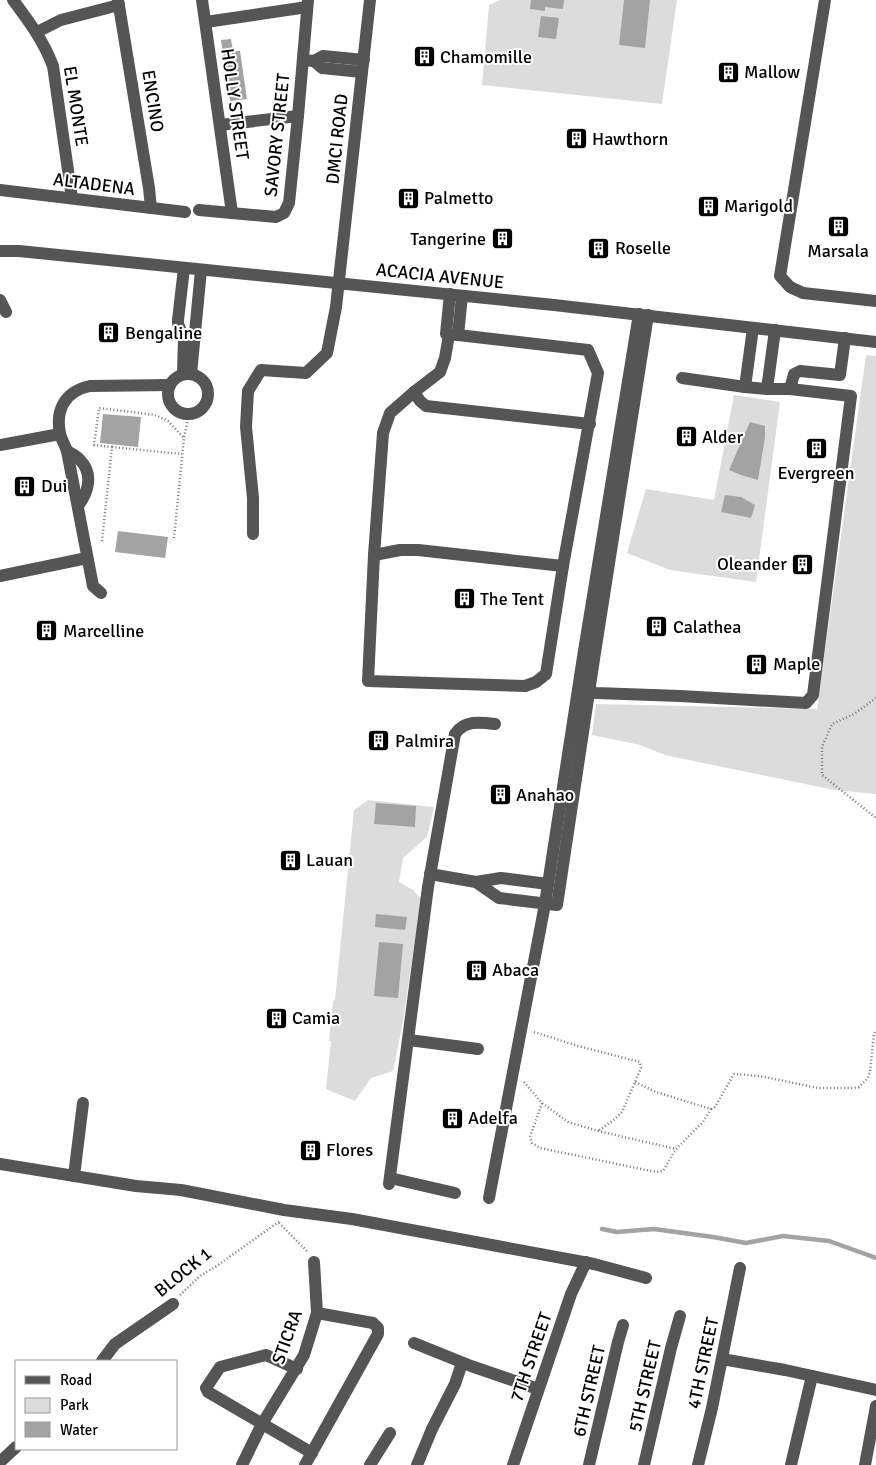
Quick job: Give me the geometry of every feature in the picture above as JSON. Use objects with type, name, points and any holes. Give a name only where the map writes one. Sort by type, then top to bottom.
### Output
[{"type":"street","name":"EL MONTE","points":[[13,0],[37,32],[53,66],[72,198]]},
{"type":"street","name":"HOLLY STREET","points":[[202,0],[232,213]]},
{"type":"street","name":"DMCI ROAD","points":[[253,534],[253,498],[246,427],[248,391],[261,370],[306,373],[327,353],[332,334],[339,283],[370,0]]},
{"type":"street","points":[[825,0],[780,276],[790,287],[803,293],[876,301]]},
{"type":"street","points":[[37,32],[61,20],[119,2]]},
{"type":"street","name":"ENCINO","points":[[119,2],[149,188],[150,208]]},
{"type":"street","points":[[206,22],[307,4]]},
{"type":"street","name":"SAVORY STREET","points":[[232,213],[276,217],[284,213],[289,203],[298,116],[308,60],[307,4]]},
{"type":"street","name":"SAVORY STREET","points":[[308,60],[322,68],[341,64],[363,66]]},
{"type":"street","points":[[220,125],[298,116]]},
{"type":"street","name":"ALTADENA","points":[[0,190],[185,212]]},
{"type":"street","points":[[199,210],[232,213]]},
{"type":"street","name":"ACACIA AVENUE","points":[[0,251],[19,251],[456,295],[876,342]]},
{"type":"street","points":[[184,268],[178,324],[184,338],[187,374]]},
{"type":"street","points":[[187,374],[198,305],[201,270]]},
{"type":"street","points":[[451,335],[588,350],[598,373],[563,566],[546,674],[536,682],[525,686],[368,681],[374,555],[383,433],[390,413],[440,372],[451,335],[456,295]]},
{"type":"street","points":[[0,300],[6,312]]},
{"type":"street","points":[[180,304],[198,305]]},
{"type":"street","points":[[489,1198],[583,692],[643,315]]},
{"type":"street","points":[[745,387],[753,328]]},
{"type":"street","points":[[767,389],[775,330]]},
{"type":"street","points":[[790,389],[794,374],[800,371],[840,375],[845,338]]},
{"type":"street","points":[[187,374],[198,376],[204,381],[208,395],[202,408],[196,413],[189,414],[180,413],[174,408],[169,401],[168,393],[170,385],[175,378],[187,374]]},
{"type":"street","points":[[583,692],[806,703],[813,695],[851,396],[790,389],[745,387],[682,378]]},
{"type":"street","points":[[101,593],[93,586],[67,451],[60,434],[59,414],[63,403],[70,394],[80,388],[90,386],[170,385]]},
{"type":"street","points":[[414,392],[426,406],[590,424]]},
{"type":"street","points":[[0,445],[60,434]]},
{"type":"street","points":[[374,555],[400,550],[418,550],[563,566]]},
{"type":"street","points":[[0,576],[87,558]]},
{"type":"street","points":[[476,882],[499,898],[557,906],[583,692]]},
{"type":"street","points":[[455,1194],[390,1181],[430,874],[455,734],[458,729],[466,724],[494,724]]},
{"type":"street","points":[[430,874],[476,882],[501,878],[548,884]]},
{"type":"street","points":[[408,1040],[478,1049]]},
{"type":"street","points":[[74,1176],[82,1104]]},
{"type":"street","points":[[0,1164],[136,1186],[181,1190],[284,1210],[319,1213],[586,1262],[646,1278]]},
{"type":"street","name":"STICRA","points":[[242,1465],[262,1424],[304,1355],[317,1314],[314,1262]]},
{"type":"street","name":"7TH STREET","points":[[513,1465],[571,1294],[586,1262]]},
{"type":"street","name":"4TH STREET","points":[[698,1465],[740,1268]]},
{"type":"street","name":"BLOCK 1","points":[[103,1360],[115,1344],[173,1304]]},
{"type":"street","points":[[305,1465],[378,1334],[378,1328],[373,1323],[317,1314]]},
{"type":"street","name":"5TH STREET","points":[[644,1465],[680,1316]]},
{"type":"street","name":"6TH STREET","points":[[589,1465],[618,1342],[624,1325]]},
{"type":"street","points":[[414,1343],[462,1363],[538,1389]]},
{"type":"street","points":[[297,1369],[266,1354],[220,1367],[206,1388],[208,1392],[312,1453]]},
{"type":"street","points":[[722,1359],[785,1370],[876,1390]]},
{"type":"street","points":[[417,1465],[432,1428],[455,1384],[462,1363]]},
{"type":"street","points":[[791,1465],[812,1376]]},
{"type":"street","points":[[865,1465],[876,1406]]},
{"type":"street","points":[[370,1465],[390,1432]]},
{"type":"street","points":[[0,1462],[15,1448]]},
{"type":"path","points":[[182,454],[94,445],[99,408],[155,414],[168,420],[184,438]]},
{"type":"path","points":[[174,538],[182,454],[189,414]]},
{"type":"path","points":[[102,541],[112,447]]},
{"type":"path","points":[[876,698],[854,714],[832,724],[822,747],[822,775],[876,818]]},
{"type":"path","points":[[521,1027],[578,1046],[640,1062],[641,1068],[622,1112],[598,1131]]},
{"type":"path","points":[[542,1103],[530,1137],[532,1143],[540,1148],[656,1172],[663,1171],[676,1149],[715,1107],[734,1074],[760,1076],[818,1088],[853,1088],[859,1086],[868,1078],[876,1030]]},
{"type":"path","points":[[513,1068],[542,1103],[568,1122],[676,1149]]},
{"type":"path","points":[[635,1082],[656,1092],[711,1110]]},
{"type":"path","points":[[284,1210],[279,1223],[307,1251],[314,1262]]},
{"type":"path","name":"BLOCK 1","points":[[173,1304],[200,1276],[279,1223]]},
{"type":"green space","points":[[500,0],[677,0],[662,104],[482,85],[489,5]]},
{"type":"green space","points":[[866,355],[876,356],[876,794],[834,790],[665,755],[640,745],[592,735],[596,704],[817,709]]},
{"type":"green space","points":[[734,395],[780,402],[756,582],[670,570],[627,553],[646,489],[714,500]]},
{"type":"green space","points":[[368,800],[434,807],[427,837],[403,858],[399,882],[413,890],[421,899],[403,1022],[393,1071],[371,1078],[355,1101],[326,1089],[333,1001],[335,1000],[354,810]]},
{"type":"water","points":[[531,0],[564,0],[563,9],[545,7],[545,11],[530,9]]},
{"type":"water","points":[[624,0],[650,0],[645,48],[619,45]]},
{"type":"water","points":[[541,16],[559,18],[556,39],[538,37]]},
{"type":"water","points":[[231,39],[233,51],[240,51],[247,99],[230,101],[221,40]]},
{"type":"water","points":[[103,414],[141,417],[138,447],[100,443]]},
{"type":"water","points":[[750,422],[765,426],[758,480],[729,470]]},
{"type":"water","points":[[725,495],[741,497],[755,505],[751,518],[721,512]]},
{"type":"water","points":[[118,531],[168,537],[165,558],[115,552]]},
{"type":"water","points":[[376,803],[416,806],[415,827],[374,824]]},
{"type":"water","points":[[376,914],[407,917],[405,930],[375,927]]},
{"type":"water","points":[[379,942],[403,944],[398,998],[374,996]]},
{"type":"waterway","points":[[602,1229],[617,1232],[654,1229],[746,1243],[783,1236],[829,1241],[876,1258]]},
{"type":"place","name":"Chamomille","points":[[424,57]]},
{"type":"place","name":"Mallow","points":[[728,72]]},
{"type":"place","name":"Hawthorn","points":[[576,139]]},
{"type":"place","name":"Palmetto","points":[[408,198]]},
{"type":"place","name":"Marigold","points":[[708,206]]},
{"type":"place","name":"Marsala","points":[[838,226]]},
{"type":"place","name":"Tangerine","points":[[502,239]]},
{"type":"place","name":"Roselle","points":[[599,248]]},
{"type":"place","name":"Bengaline","points":[[109,333]]},
{"type":"place","name":"Alder","points":[[686,437]]},
{"type":"place","name":"Evergreen","points":[[816,448]]},
{"type":"place","name":"Dui","points":[[25,486]]},
{"type":"place","name":"Oleander","points":[[803,564]]},
{"type":"place","name":"The Tent","points":[[464,599]]},
{"type":"place","name":"Calathea","points":[[657,627]]},
{"type":"place","name":"Marcelline","points":[[47,631]]},
{"type":"place","name":"Maple","points":[[757,664]]},
{"type":"place","name":"Palmira","points":[[379,741]]},
{"type":"place","name":"Anahao","points":[[500,795]]},
{"type":"place","name":"Lauan","points":[[290,860]]},
{"type":"place","name":"Abaca","points":[[476,970]]},
{"type":"place","name":"Camia","points":[[276,1018]]},
{"type":"place","name":"Adelfa","points":[[452,1118]]},
{"type":"place","name":"Flores","points":[[310,1150]]}]
